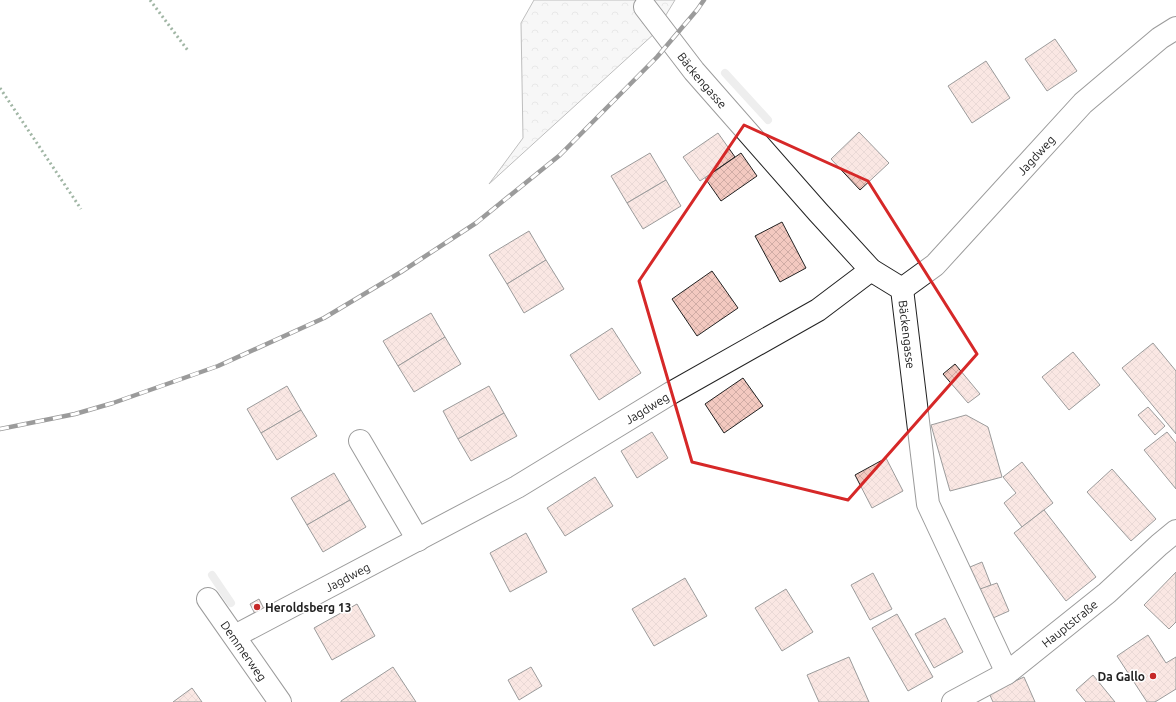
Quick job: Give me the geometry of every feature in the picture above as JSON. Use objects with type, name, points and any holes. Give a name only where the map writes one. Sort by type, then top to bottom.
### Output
[{"type":"street","name":"Bäckengasse","points":[[645,7],[694,71],[818,212],[871,270],[902,289],[928,504],[1007,672]]},
{"type":"street","name":"Jagdweg","points":[[902,289],[935,266],[1083,103],[1160,38],[1176,28]]},
{"type":"street","name":"Jagdweg","points":[[235,636],[518,488],[670,393],[818,310],[871,270]]},
{"type":"street","points":[[360,441],[418,540]]},
{"type":"street","name":"Hauptstraße","points":[[953,702],[1007,672],[1107,593],[1176,531]]},
{"type":"street","name":"Demmerweg","points":[[208,599],[280,702]]},
{"type":"highlighted area","points":[[744,125],[868,181],[977,354],[848,500],[692,462],[639,281]]},
{"type":"green space","points":[[534,0],[675,0],[655,33],[489,184],[523,138],[521,23]]},
{"type":"building","points":[[1055,39],[1077,71],[1047,91],[1025,59]]},
{"type":"building","points":[[986,61],[1010,98],[972,123],[948,86]]},
{"type":"building","points":[[859,132],[889,163],[860,190],[831,159]]},
{"type":"building","points":[[718,133],[735,157],[700,181],[683,157]]},
{"type":"building","points":[[650,153],[666,180],[627,203],[611,176]]},
{"type":"building","points":[[741,153],[757,176],[721,201],[705,178]]},
{"type":"building","points":[[666,180],[681,206],[643,229],[627,203]]},
{"type":"building","points":[[782,222],[806,268],[780,282],[755,236]]},
{"type":"building","points":[[529,231],[546,260],[507,284],[489,255]]},
{"type":"building","points":[[546,260],[564,289],[524,313],[507,284]]},
{"type":"building","points":[[712,271],[738,308],[697,336],[672,299]]},
{"type":"building","points":[[431,313],[445,337],[398,366],[383,341]]},
{"type":"building","points":[[612,328],[641,373],[599,400],[570,355]]},
{"type":"building","points":[[445,337],[461,364],[414,392],[398,366]]},
{"type":"building","points":[[1153,343],[1176,371],[1176,434],[1122,368]]},
{"type":"building","points":[[1073,352],[1100,385],[1069,410],[1042,377]]},
{"type":"building","points":[[955,364],[980,394],[968,403],[943,374]]},
{"type":"building","points":[[743,378],[763,406],[724,433],[705,404]]},
{"type":"building","points":[[287,386],[301,410],[261,433],[247,409]]},
{"type":"building","points":[[489,386],[504,413],[458,439],[443,411]]},
{"type":"building","points":[[1148,407],[1165,426],[1155,435],[1138,415]]},
{"type":"building","points":[[301,410],[317,436],[277,460],[261,433]]},
{"type":"building","points":[[504,413],[517,436],[471,461],[458,439]]},
{"type":"building","points":[[966,415],[988,427],[1002,477],[950,491],[931,425]]},
{"type":"building","points":[[652,432],[668,458],[637,478],[621,451]]},
{"type":"building","points":[[1167,432],[1176,443],[1176,489],[1144,450]]},
{"type":"building","points":[[886,458],[903,491],[872,508],[855,475]]},
{"type":"building","points":[[1022,462],[1053,503],[1022,527],[1004,503],[1016,493],[1003,477]]},
{"type":"building","points":[[1112,469],[1156,519],[1131,541],[1087,492]]},
{"type":"building","points":[[334,473],[350,500],[307,525],[291,498]]},
{"type":"building","points":[[595,477],[613,506],[565,536],[547,508]]},
{"type":"building","points":[[350,500],[366,527],[323,552],[307,525]]},
{"type":"building","points":[[1044,510],[1096,577],[1066,601],[1014,533]]},
{"type":"building","points":[[526,533],[547,572],[510,592],[490,553]]},
{"type":"building","points":[[982,562],[991,585],[980,590],[970,567]]},
{"type":"building","points":[[1176,572],[1176,622],[1169,629],[1144,605]]},
{"type":"building","points":[[873,573],[892,609],[870,620],[851,585]]},
{"type":"building","points":[[685,578],[707,616],[654,646],[632,609]]},
{"type":"building","points":[[997,583],[1009,611],[993,618],[980,589]]},
{"type":"building","points":[[786,589],[813,632],[782,651],[755,608]]},
{"type":"building","name":"Heroldsberg 13","points":[[259,599],[264,609],[255,614],[250,604]]},
{"type":"building","points":[[357,604],[375,636],[332,660],[314,628]]},
{"type":"building","points":[[897,614],[933,677],[908,691],[872,628]]},
{"type":"building","points":[[945,618],[963,652],[934,668],[915,634]]},
{"type":"building","name":"Da Gallo","points":[[1148,635],[1166,663],[1176,657],[1176,689],[1155,702],[1147,702],[1117,656]]},
{"type":"building","points":[[849,657],[869,702],[819,702],[807,675]]},
{"type":"building","points":[[393,667],[416,702],[341,702],[341,701]]},
{"type":"building","points":[[531,667],[542,686],[519,700],[508,680]]},
{"type":"building","points":[[1093,675],[1115,702],[1086,702],[1076,690]]},
{"type":"building","points":[[1024,677],[1035,702],[993,702],[989,693]]},
{"type":"building","points":[[192,688],[202,702],[173,702]]},
{"type":"waterway","points":[[725,73],[768,120]]},
{"type":"waterway","points":[[212,575],[231,603]]},
{"type":"railway","points":[[0,429],[75,414],[113,403],[218,366],[324,318],[401,272],[476,223],[560,155],[657,57],[704,0]]},
{"type":"hedge","points":[[150,0],[189,52]]},
{"type":"hedge","points":[[0,88],[81,209]]},
{"type":"place","name":"Heroldsberg 13","points":[[257,607]]},
{"type":"place","name":"Da Gallo","points":[[1153,676]]}]
